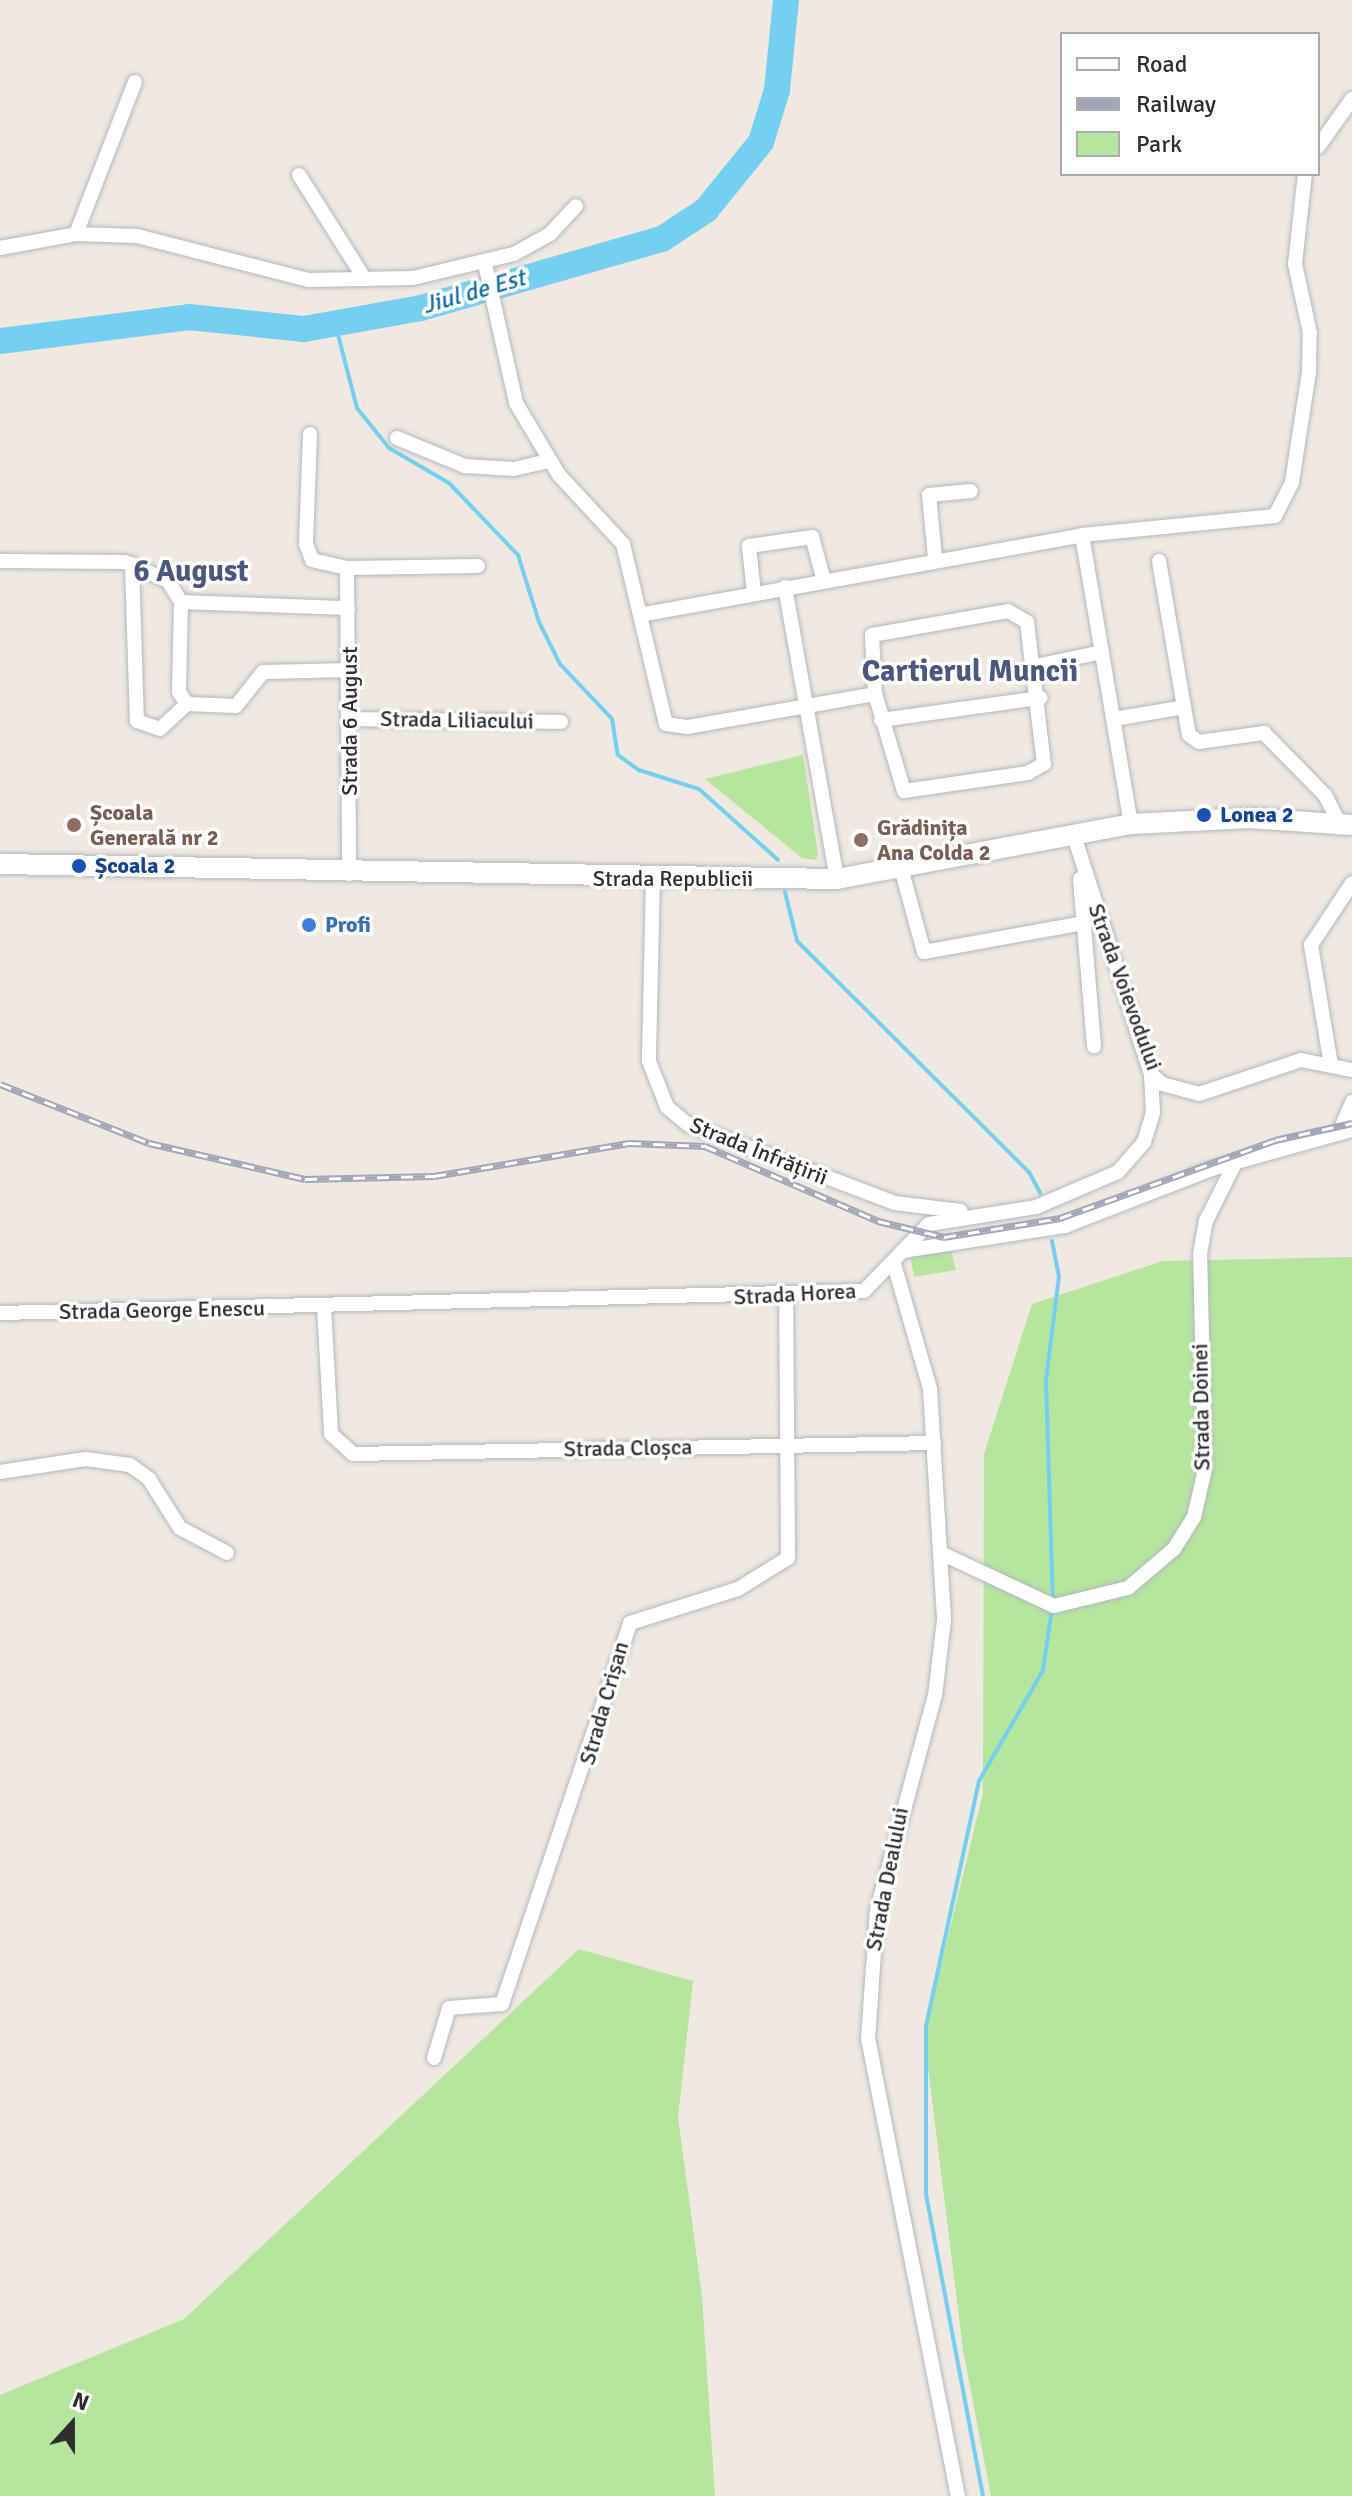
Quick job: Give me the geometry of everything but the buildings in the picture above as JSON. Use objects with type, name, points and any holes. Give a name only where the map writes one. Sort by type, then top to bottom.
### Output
[{"type":"street","points":[[76,234],[135,82]]},
{"type":"street","points":[[1320,144],[1352,99]]},
{"type":"street","points":[[299,175],[364,278]]},
{"type":"street","points":[[645,614],[935,558],[1082,535],[1282,511],[1309,372],[1310,333],[1295,264],[1305,176]]},
{"type":"street","points":[[0,248],[76,234],[172,243],[308,280],[364,278],[485,264],[543,239],[576,206]]},
{"type":"street","points":[[485,264],[508,381],[549,461],[623,544],[645,614],[666,724],[688,727],[807,703],[875,694]]},
{"type":"street","points":[[310,434],[307,555],[347,568],[478,566]]},
{"type":"street","points":[[397,438],[465,466],[514,469],[549,461]]},
{"type":"street","points":[[935,558],[929,495],[971,491]]},
{"type":"street","points":[[1082,535],[1131,824]]},
{"type":"street","points":[[754,593],[749,546],[812,537],[824,581]]},
{"type":"street","points":[[0,561],[132,564],[168,581],[181,602],[179,692],[187,704]]},
{"type":"street","points":[[1159,561],[1189,735],[1199,742],[1264,733],[1325,795],[1346,825]]},
{"type":"street","points":[[132,564],[137,721],[160,729],[187,704],[236,706],[263,672],[351,670]]},
{"type":"street","name":"Strada 6 August","points":[[347,568],[352,719],[349,874]]},
{"type":"street","points":[[785,587],[837,879]]},
{"type":"street","points":[[181,602],[348,608]]},
{"type":"street","points":[[1017,611],[1027,622],[1036,666],[1047,753],[1038,770],[911,792],[895,782],[875,694],[870,641],[885,631],[1017,611]]},
{"type":"street","points":[[1036,666],[1102,652]]},
{"type":"street","points":[[881,720],[1040,698]]},
{"type":"street","points":[[1114,719],[1184,707]]},
{"type":"street","name":"Strada Liliacului","points":[[352,719],[561,722]]},
{"type":"street","name":"Strada Republicii","points":[[0,864],[349,874],[837,879],[1076,845],[1131,824],[1249,818],[1346,825]]},
{"type":"street","points":[[1076,845],[1094,1046]]},
{"type":"street","name":"Strada Voievodului","points":[[1076,845],[1151,1074],[1177,1093],[1199,1094],[1301,1060],[1352,1070]]},
{"type":"street","points":[[901,868],[924,952],[1084,923]]},
{"type":"street","name":"Strada Înfrățirii","points":[[653,879],[649,1061],[667,1107],[687,1124],[895,1203],[987,1214]]},
{"type":"street","points":[[1331,1065],[1311,945],[1352,883]]},
{"type":"street","name":"Strada Horea","points":[[324,1307],[786,1297],[864,1291],[894,1264],[929,1224],[1036,1207],[1118,1172],[1144,1142],[1153,1113],[1151,1074]]},
{"type":"street","points":[[903,1251],[1037,1233],[1235,1163],[1345,1132],[1352,1102]]},
{"type":"street","name":"Strada Doinei","points":[[945,1555],[1052,1605],[1128,1588],[1174,1549],[1194,1517],[1205,1469],[1200,1254],[1206,1221],[1235,1163]]},
{"type":"street","name":"Strada Dealului","points":[[894,1264],[922,1346],[945,1555],[941,1665],[877,1910],[868,2038],[898,2159],[958,2496]]},
{"type":"street","name":"Strada Crișan","points":[[434,2058],[449,2008],[502,2004],[630,1623],[738,1589],[788,1558],[786,1297]]},
{"type":"street","name":"Strada Cloșca","points":[[324,1307],[331,1434],[353,1454],[934,1443]]},
{"type":"street","name":"Strada George Enescu","points":[[0,1313],[324,1307]]},
{"type":"street","points":[[0,1472],[86,1459],[130,1465],[149,1479],[180,1528],[227,1553]]},
{"type":"green space","points":[[803,755],[818,854],[816,860],[802,858],[705,779]]},
{"type":"green space","points":[[951,1251],[956,1270],[914,1277],[910,1253]]},
{"type":"green space","points":[[1352,1257],[1352,2496],[991,2496],[963,2350],[924,2035],[983,1793],[984,1454],[1032,1304],[1163,1261]]},
{"type":"green space","points":[[579,1949],[693,1981],[678,2117],[702,2296],[715,2496],[0,2496],[0,2395],[184,2319]]},
{"type":"waterway","name":"Jiul de Est","points":[[0,341],[189,317],[304,329],[421,308],[662,239],[706,210],[761,142],[777,90],[786,0]]},
{"type":"waterway","points":[[335,323],[357,408],[389,448],[449,483],[518,555],[539,622],[560,664],[612,719],[618,755],[639,770],[699,789],[778,860]]},
{"type":"waterway","points":[[785,892],[797,941],[1029,1172],[1040,1193]]},
{"type":"waterway","points":[[1052,1241],[1059,1276],[1046,1381],[1053,1600]]},
{"type":"waterway","points":[[983,2496],[926,2194],[926,2026],[979,1781],[1043,1670],[1052,1608]]},
{"type":"railway","points":[[0,1084],[149,1143],[305,1179],[434,1176],[629,1143],[705,1146],[878,1221],[944,1237],[1060,1218],[1275,1140],[1352,1123]]},
{"type":"place","name":"Lonea 2","points":[[1204,815]]},
{"type":"place","name":"Școala Generală nr 2","points":[[74,825]]},
{"type":"place","name":"Grădinița Ana Colda 2","points":[[861,840]]},
{"type":"place","name":"Școala 2","points":[[79,866]]},
{"type":"place","name":"Profi","points":[[309,925]]},
{"type":"district","name":"6 August","points":[[191,572]]},
{"type":"district","name":"Cartierul Muncii","points":[[970,672]]}]
